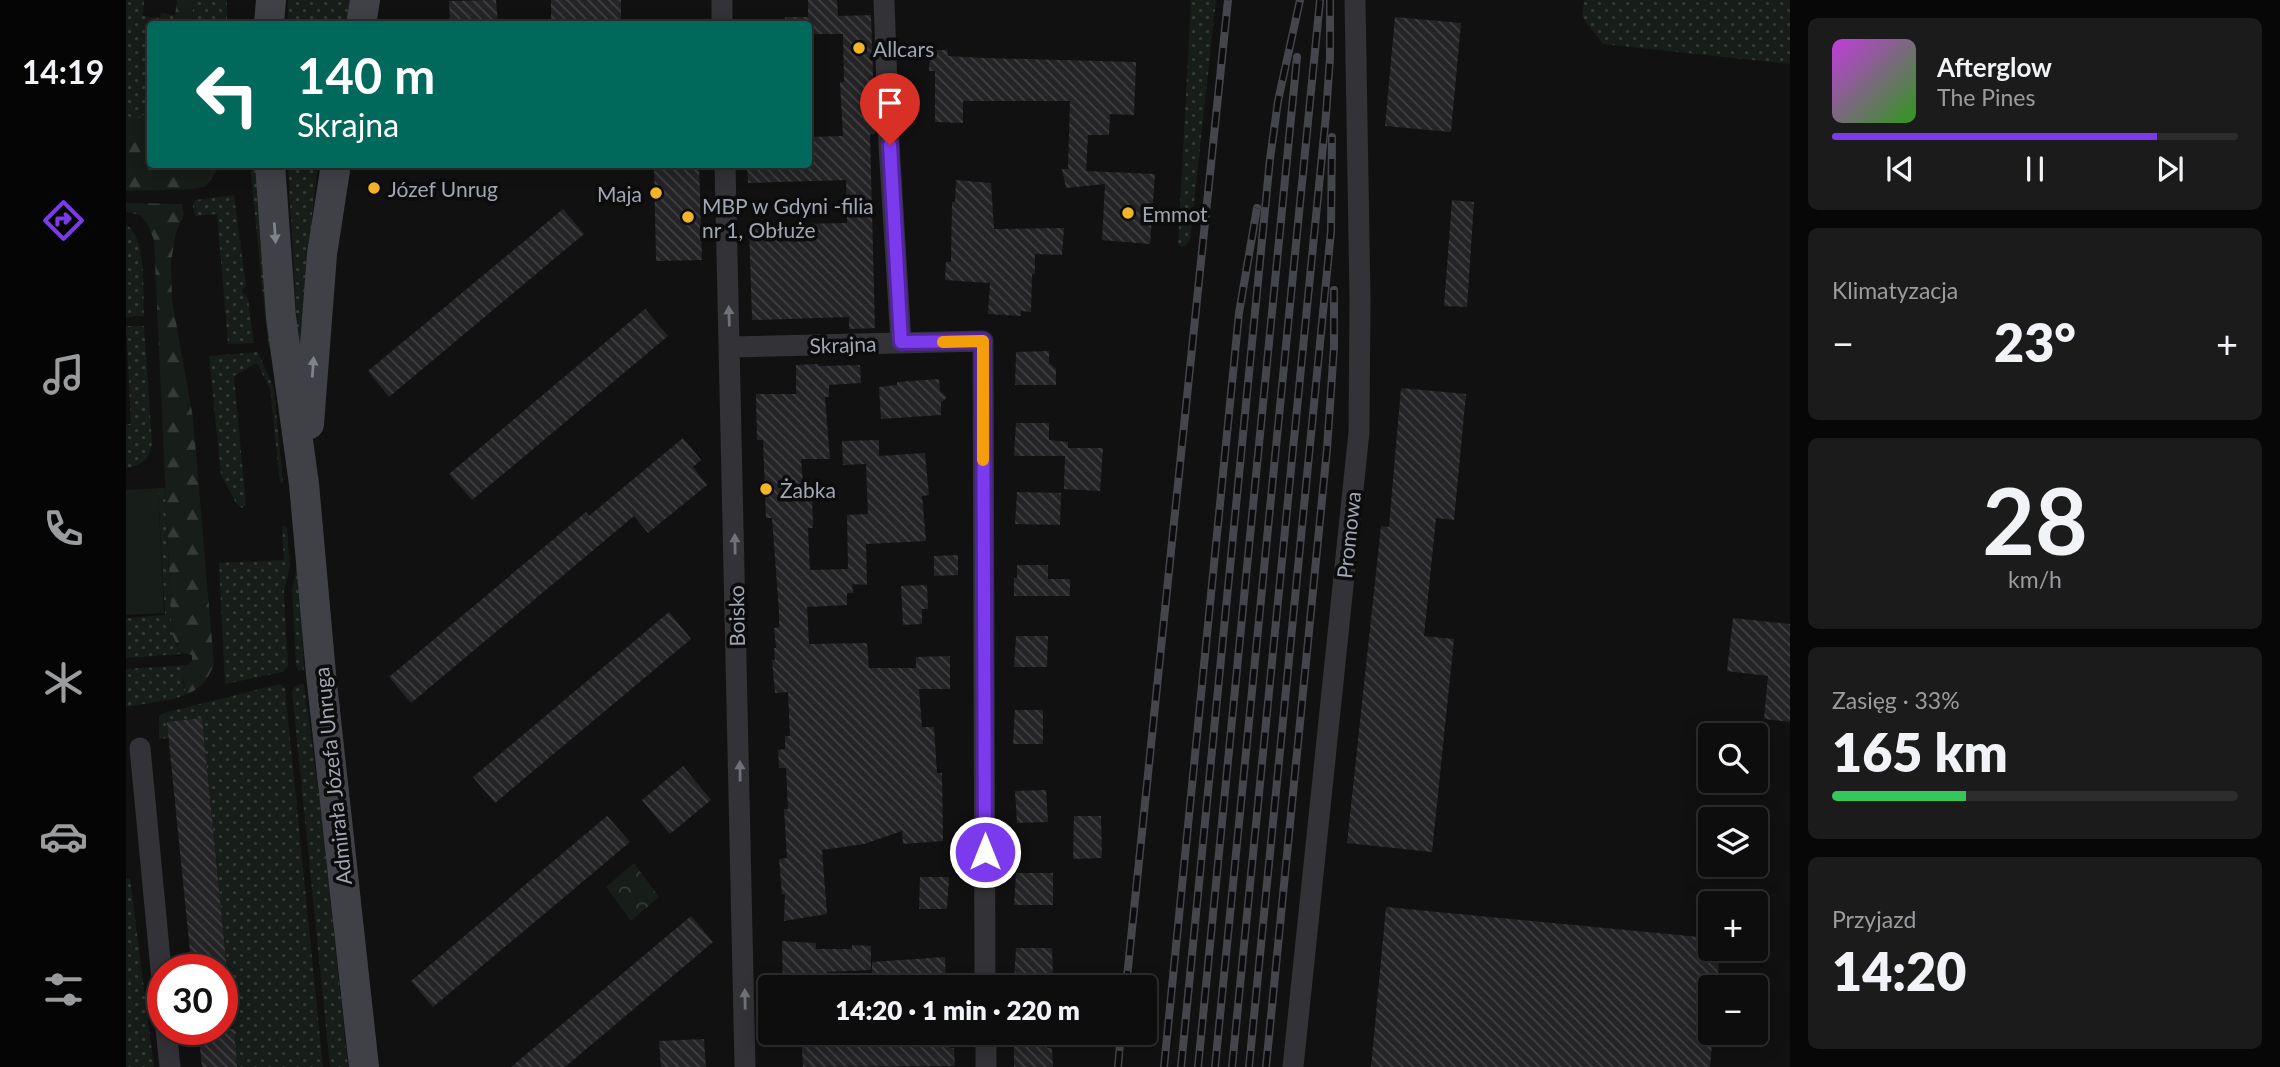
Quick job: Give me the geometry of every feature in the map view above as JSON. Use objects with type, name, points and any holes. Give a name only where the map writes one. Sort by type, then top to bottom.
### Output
[{"type":"street","points":[[269,21],[271,0]]},
{"type":"street","points":[[362,21],[365,0]]},
{"type":"street","points":[[722,0],[722,21]]},
{"type":"street","points":[[884,0],[901,342]]},
{"type":"street","name":"Promowa","points":[[1293,1067],[1359,432],[1360,299],[1355,0]]},
{"type":"street","name":"Admirała Józefa Unruga","points":[[270,168],[281,317],[304,484],[321,674],[364,1067]]},
{"type":"street","name":"Admirała Józefa Unruga","points":[[304,484],[323,254],[335,168]]},
{"type":"street","name":"Boisko","points":[[725,168],[746,1067]]},
{"type":"street","name":"Skrajna","points":[[730,347],[983,341],[985,975]]},
{"type":"street","points":[[140,748],[159,954]]},
{"type":"street","points":[[168,1045],[170,1067]]},
{"type":"street","points":[[986,1045],[986,1067]]},
{"type":"green space","points":[[126,0],[144,0],[143,16],[160,18],[161,13],[175,15],[174,21],[147,21],[147,114],[135,118],[126,116]]},
{"type":"green space","points":[[177,0],[193,0],[192,21],[174,21]]},
{"type":"green space","points":[[193,0],[227,0],[227,21],[192,21]]},
{"type":"green space","points":[[288,0],[350,0],[346,21],[287,21]]},
{"type":"green space","points":[[1191,0],[1216,0],[1190,240],[1184,247],[1178,245]]},
{"type":"green space","points":[[1584,0],[1790,0],[1790,64],[1603,44],[1582,17]]},
{"type":"green space","points":[[147,114],[147,168],[219,168],[205,187],[126,191],[126,116],[135,118]]},
{"type":"green space","points":[[250,168],[256,168],[281,384],[268,344]]},
{"type":"green space","points":[[288,168],[318,168],[312,215],[312,270],[299,364]]},
{"type":"green space","points":[[234,195],[246,286],[242,290],[248,298],[254,343],[228,344],[217,214],[195,216],[193,206],[195,200]]},
{"type":"green space","points":[[126,203],[182,204],[184,214],[176,233],[171,262],[172,300],[193,418],[214,665],[200,687],[186,693],[182,670],[192,661],[192,655],[180,652],[172,634],[154,240],[140,215],[126,212]]},
{"type":"green space","points":[[126,225],[133,231],[141,253],[144,316],[126,317]]},
{"type":"green space","points":[[126,326],[144,326],[152,443],[144,461],[137,466],[126,468],[126,424],[131,424]]},
{"type":"green space","points":[[258,352],[274,389],[283,483],[280,483],[270,389],[257,363],[234,376],[246,505],[242,508],[236,503],[221,475],[209,356]]},
{"type":"green space","points":[[158,488],[165,488],[172,634],[182,654],[126,658],[126,618],[165,615]]},
{"type":"green space","points":[[158,488],[164,613],[126,615],[126,490]]},
{"type":"green space","points":[[282,526],[287,527],[290,566],[284,591],[288,666],[283,672],[225,684],[219,563],[284,560]]},
{"type":"green space","points":[[297,565],[304,670],[298,671],[292,590]]},
{"type":"green space","points":[[188,665],[184,667],[183,682],[186,692],[192,692],[174,699],[126,707],[126,669]]},
{"type":"green space","points":[[280,684],[285,688],[323,1067],[237,1067],[235,1045],[238,1045],[238,954],[226,954],[202,719],[169,738],[159,739],[159,716]]},
{"type":"green space","points":[[304,684],[321,810],[348,1067],[330,1067],[292,692],[294,687]]},
{"type":"green space","points":[[634,863],[659,897],[631,921],[606,887]]},
{"type":"green space","points":[[126,879],[130,879],[147,1012],[147,1045],[151,1045],[154,1067],[126,1067]]},
{"type":"building","points":[[496,0],[498,21],[450,21],[449,1]]},
{"type":"building","points":[[551,0],[621,0],[621,21],[551,21]]},
{"type":"building","points":[[808,0],[837,0],[838,16],[871,15],[875,134],[870,134],[875,328],[849,329],[849,317],[752,320],[749,225],[847,223],[846,180],[748,183],[747,168],[812,168],[812,137],[843,136],[840,82],[844,82],[843,34],[812,34],[812,21],[785,21],[785,17],[808,17]]},
{"type":"building","points":[[1395,17],[1461,23],[1451,132],[1385,126]]},
{"type":"building","points":[[930,50],[947,50],[948,56],[1136,62],[1134,115],[1110,114],[1109,135],[1088,135],[1086,171],[1155,174],[1150,244],[1102,240],[1105,184],[1066,188],[1062,169],[1068,169],[1070,101],[963,101],[963,123],[935,122],[935,71],[929,71]]},
{"type":"building","points":[[654,168],[699,168],[702,260],[656,261]]},
{"type":"building","points":[[956,180],[991,183],[994,229],[1064,228],[1062,255],[1035,254],[1031,312],[1021,311],[1021,316],[988,314],[990,283],[945,280],[946,262],[951,262],[952,202],[955,202]]},
{"type":"building","points":[[1452,200],[1474,202],[1467,307],[1444,306]]},
{"type":"building","points":[[563,209],[584,234],[389,397],[368,371]]},
{"type":"building","points":[[645,309],[668,336],[472,500],[449,474]]},
{"type":"building","points":[[1049,351],[1049,363],[1056,369],[1056,385],[1015,385],[1016,352]]},
{"type":"building","points":[[796,365],[860,365],[861,383],[829,385],[829,397],[825,397],[830,459],[801,459],[804,495],[812,495],[813,528],[808,528],[810,570],[848,569],[847,515],[868,514],[866,464],[843,465],[842,441],[879,440],[879,456],[925,453],[929,495],[922,496],[926,541],[866,544],[867,585],[852,584],[853,593],[847,593],[847,605],[807,607],[809,644],[867,643],[869,668],[916,668],[916,657],[950,656],[950,689],[919,689],[922,727],[934,727],[937,773],[942,773],[943,841],[903,844],[902,831],[864,844],[822,850],[827,914],[784,921],[785,894],[782,894],[779,859],[787,858],[784,809],[788,809],[786,768],[779,768],[778,750],[785,749],[785,736],[790,736],[788,692],[775,693],[772,660],[775,660],[774,628],[779,627],[779,612],[772,518],[766,518],[763,440],[757,440],[756,394],[796,394]]},
{"type":"building","points":[[939,379],[940,391],[947,397],[941,403],[941,415],[881,419],[879,387],[897,385],[897,382]]},
{"type":"building","points":[[1401,388],[1466,394],[1454,520],[1436,518],[1424,636],[1454,639],[1432,852],[1347,843],[1381,526],[1389,527]]},
{"type":"building","points":[[1016,423],[1049,423],[1049,440],[1068,442],[1068,448],[1103,448],[1100,491],[1064,489],[1065,456],[1014,456]]},
{"type":"building","points":[[683,438],[701,460],[693,467],[707,485],[648,533],[634,516],[411,703],[389,677],[586,512],[589,516]]},
{"type":"building","points":[[1017,492],[1061,493],[1060,525],[1015,524]]},
{"type":"building","points":[[958,555],[958,575],[934,576],[934,556]]},
{"type":"building","points":[[1017,565],[1048,565],[1048,579],[1070,579],[1070,596],[1014,596]]},
{"type":"building","points":[[927,585],[928,609],[922,609],[922,624],[903,625],[901,586]]},
{"type":"building","points":[[669,612],[691,639],[495,803],[473,777]]},
{"type":"building","points":[[1733,618],[1790,624],[1790,722],[1764,719],[1768,676],[1727,671]]},
{"type":"building","points":[[1016,636],[1048,636],[1047,667],[1014,667]]},
{"type":"building","points":[[1015,710],[1043,710],[1043,744],[1013,744]]},
{"type":"building","points":[[202,718],[225,954],[190,954],[167,722]]},
{"type":"building","points":[[683,766],[711,800],[670,834],[642,800]]},
{"type":"building","points":[[1046,790],[1048,822],[1017,823],[1015,791]]},
{"type":"building","points":[[607,816],[630,842],[433,1007],[411,981]]},
{"type":"building","points":[[1074,816],[1101,816],[1102,858],[1073,859]]},
{"type":"building","points":[[1016,873],[1053,873],[1053,905],[1014,905]]},
{"type":"building","points":[[920,877],[949,877],[947,909],[919,909]]},
{"type":"building","points":[[1386,907],[1698,937],[1698,961],[1719,961],[1718,975],[1698,975],[1698,1045],[1712,1045],[1710,1067],[1371,1067]]},
{"type":"building","points":[[691,916],[713,942],[565,1067],[511,1067]]},
{"type":"building","points":[[782,941],[816,943],[816,949],[871,946],[871,970],[827,972],[827,975],[783,975]]},
{"type":"building","points":[[1016,948],[1052,948],[1053,975],[1014,975]]},
{"type":"building","points":[[945,957],[946,975],[872,975],[872,962]]},
{"type":"building","points":[[704,1039],[706,1067],[661,1067],[659,1041]]},
{"type":"building","points":[[200,1045],[235,1045],[237,1067],[202,1067]]},
{"type":"building","points":[[802,1045],[950,1045],[950,1048],[954,1048],[955,1066],[803,1067]]},
{"type":"building","points":[[1014,1045],[1047,1045],[1047,1048],[1052,1048],[1053,1067],[1014,1067]]},
{"type":"railway","points":[[1127,975],[1228,0]]},
{"type":"railway","points":[[1181,1067],[1270,159],[1278,101],[1300,0]]},
{"type":"railway","points":[[1215,1067],[1320,0]]},
{"type":"railway","points":[[1232,1067],[1326,115],[1330,0]]},
{"type":"railway","points":[[1198,1067],[1297,57]]},
{"type":"railway","points":[[1249,1067],[1331,231],[1332,137]]},
{"type":"railway","points":[[1164,1067],[1239,313],[1257,208]]},
{"type":"railway","points":[[1266,1067],[1327,449],[1334,347],[1334,290]]},
{"type":"railway","points":[[1118,1067],[1120,1045]]},
{"type":"slow traffic","points":[[943,342],[983,341],[983,460]]},
{"type":"place","name":"Allcars","points":[[859,48]]},
{"type":"place","name":"Józef Unrug","points":[[374,188]]},
{"type":"place","name":"Maja","points":[[656,193]]},
{"type":"place","name":"Emmot","points":[[1128,213]]},
{"type":"place","name":"MBP w Gdyni -filia nr 1, Obłuże","points":[[688,217]]},
{"type":"place","name":"Żabka","points":[[766,489]]},
{"type":"route","points":[[890,145],[901,342],[983,341],[985,852]]}]
